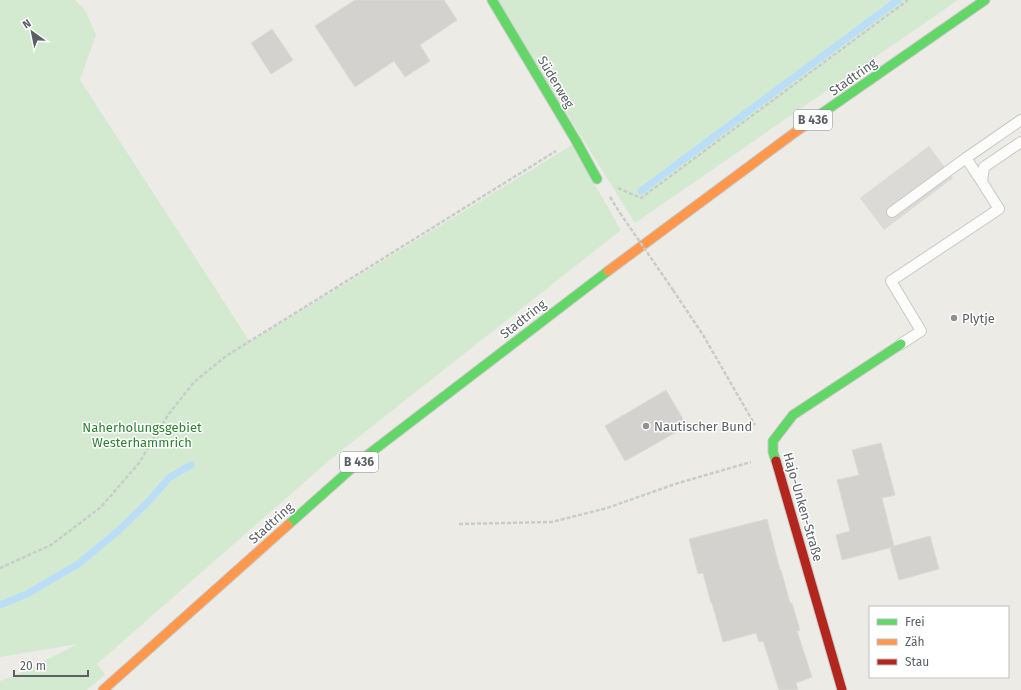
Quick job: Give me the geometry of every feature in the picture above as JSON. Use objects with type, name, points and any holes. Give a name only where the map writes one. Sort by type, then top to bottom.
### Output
[{"type":"main road","name":"Süderweg","points":[[492,0],[575,139],[597,179]]},
{"type":"main road","name":"Stadtring","points":[[102,690],[361,460],[579,292],[790,136],[986,0]]},
{"type":"main road","name":"Hajo-Unken-Straße","points":[[842,690],[773,452],[773,441],[793,415],[902,344]]},
{"type":"lane","points":[[892,212],[1021,120]]},
{"type":"lane","points":[[982,182],[984,167],[1021,142]]},
{"type":"lane","points":[[902,344],[921,331],[891,280],[999,209],[966,158]]},
{"type":"path","points":[[597,179],[641,198],[908,0]]},
{"type":"path","points":[[0,568],[51,545],[101,507],[140,463],[168,415],[194,382],[226,356],[575,139]]},
{"type":"path","points":[[620,213],[703,335],[757,429],[773,441]]},
{"type":"path","points":[[459,524],[552,522],[606,508],[675,484],[750,462],[773,452]]},
{"type":"shaded area","points":[[929,146],[953,178],[884,230],[860,198]]},
{"type":"green space","name":"Naherholungsgebiet Westerhammrich","points":[[0,0],[75,0],[85,10],[96,35],[80,80],[250,342],[572,145],[621,230],[332,458],[97,664],[105,675],[87,690],[0,690],[0,681],[16,675],[78,644],[0,657]]},
{"type":"green space","points":[[496,0],[958,0],[635,223]]},
{"type":"building","points":[[355,0],[444,0],[457,20],[420,45],[430,61],[405,77],[394,61],[355,87],[315,26]]},
{"type":"building","points":[[272,29],[293,60],[271,74],[251,43]]},
{"type":"building","name":"Nautischer Bund","points":[[666,390],[687,426],[625,461],[605,426]]},
{"type":"building","points":[[881,443],[895,495],[882,498],[894,546],[930,536],[939,569],[899,580],[890,548],[893,547],[842,560],[836,535],[850,531],[837,480],[859,475],[852,450]]},
{"type":"building","points":[[767,519],[780,570],[800,630],[797,631],[812,677],[796,683],[798,690],[779,690],[763,641],[759,642],[756,633],[723,642],[703,573],[698,574],[689,539]]},
{"type":"waterway","points":[[641,191],[898,0]]},
{"type":"waterway","points":[[0,605],[27,594],[78,564],[117,532],[148,502],[169,478],[191,465]]},
{"type":"traffic: fast","points":[[492,0],[575,139],[597,179]]},
{"type":"traffic: fast","points":[[818,116],[985,0]]},
{"type":"traffic: fast","points":[[288,525],[361,460],[608,271]]},
{"type":"traffic: fast","points":[[776,461],[773,452],[773,441],[793,415],[901,344]]},
{"type":"traffic: slow","points":[[608,271],[818,116]]},
{"type":"traffic: slow","points":[[103,690],[288,525]]},
{"type":"traffic: jam","points":[[776,461],[842,690]]},
{"type":"place","name":"Plytje","points":[[954,318]]},
{"type":"place","name":"Nautischer Bund","points":[[646,426]]}]
